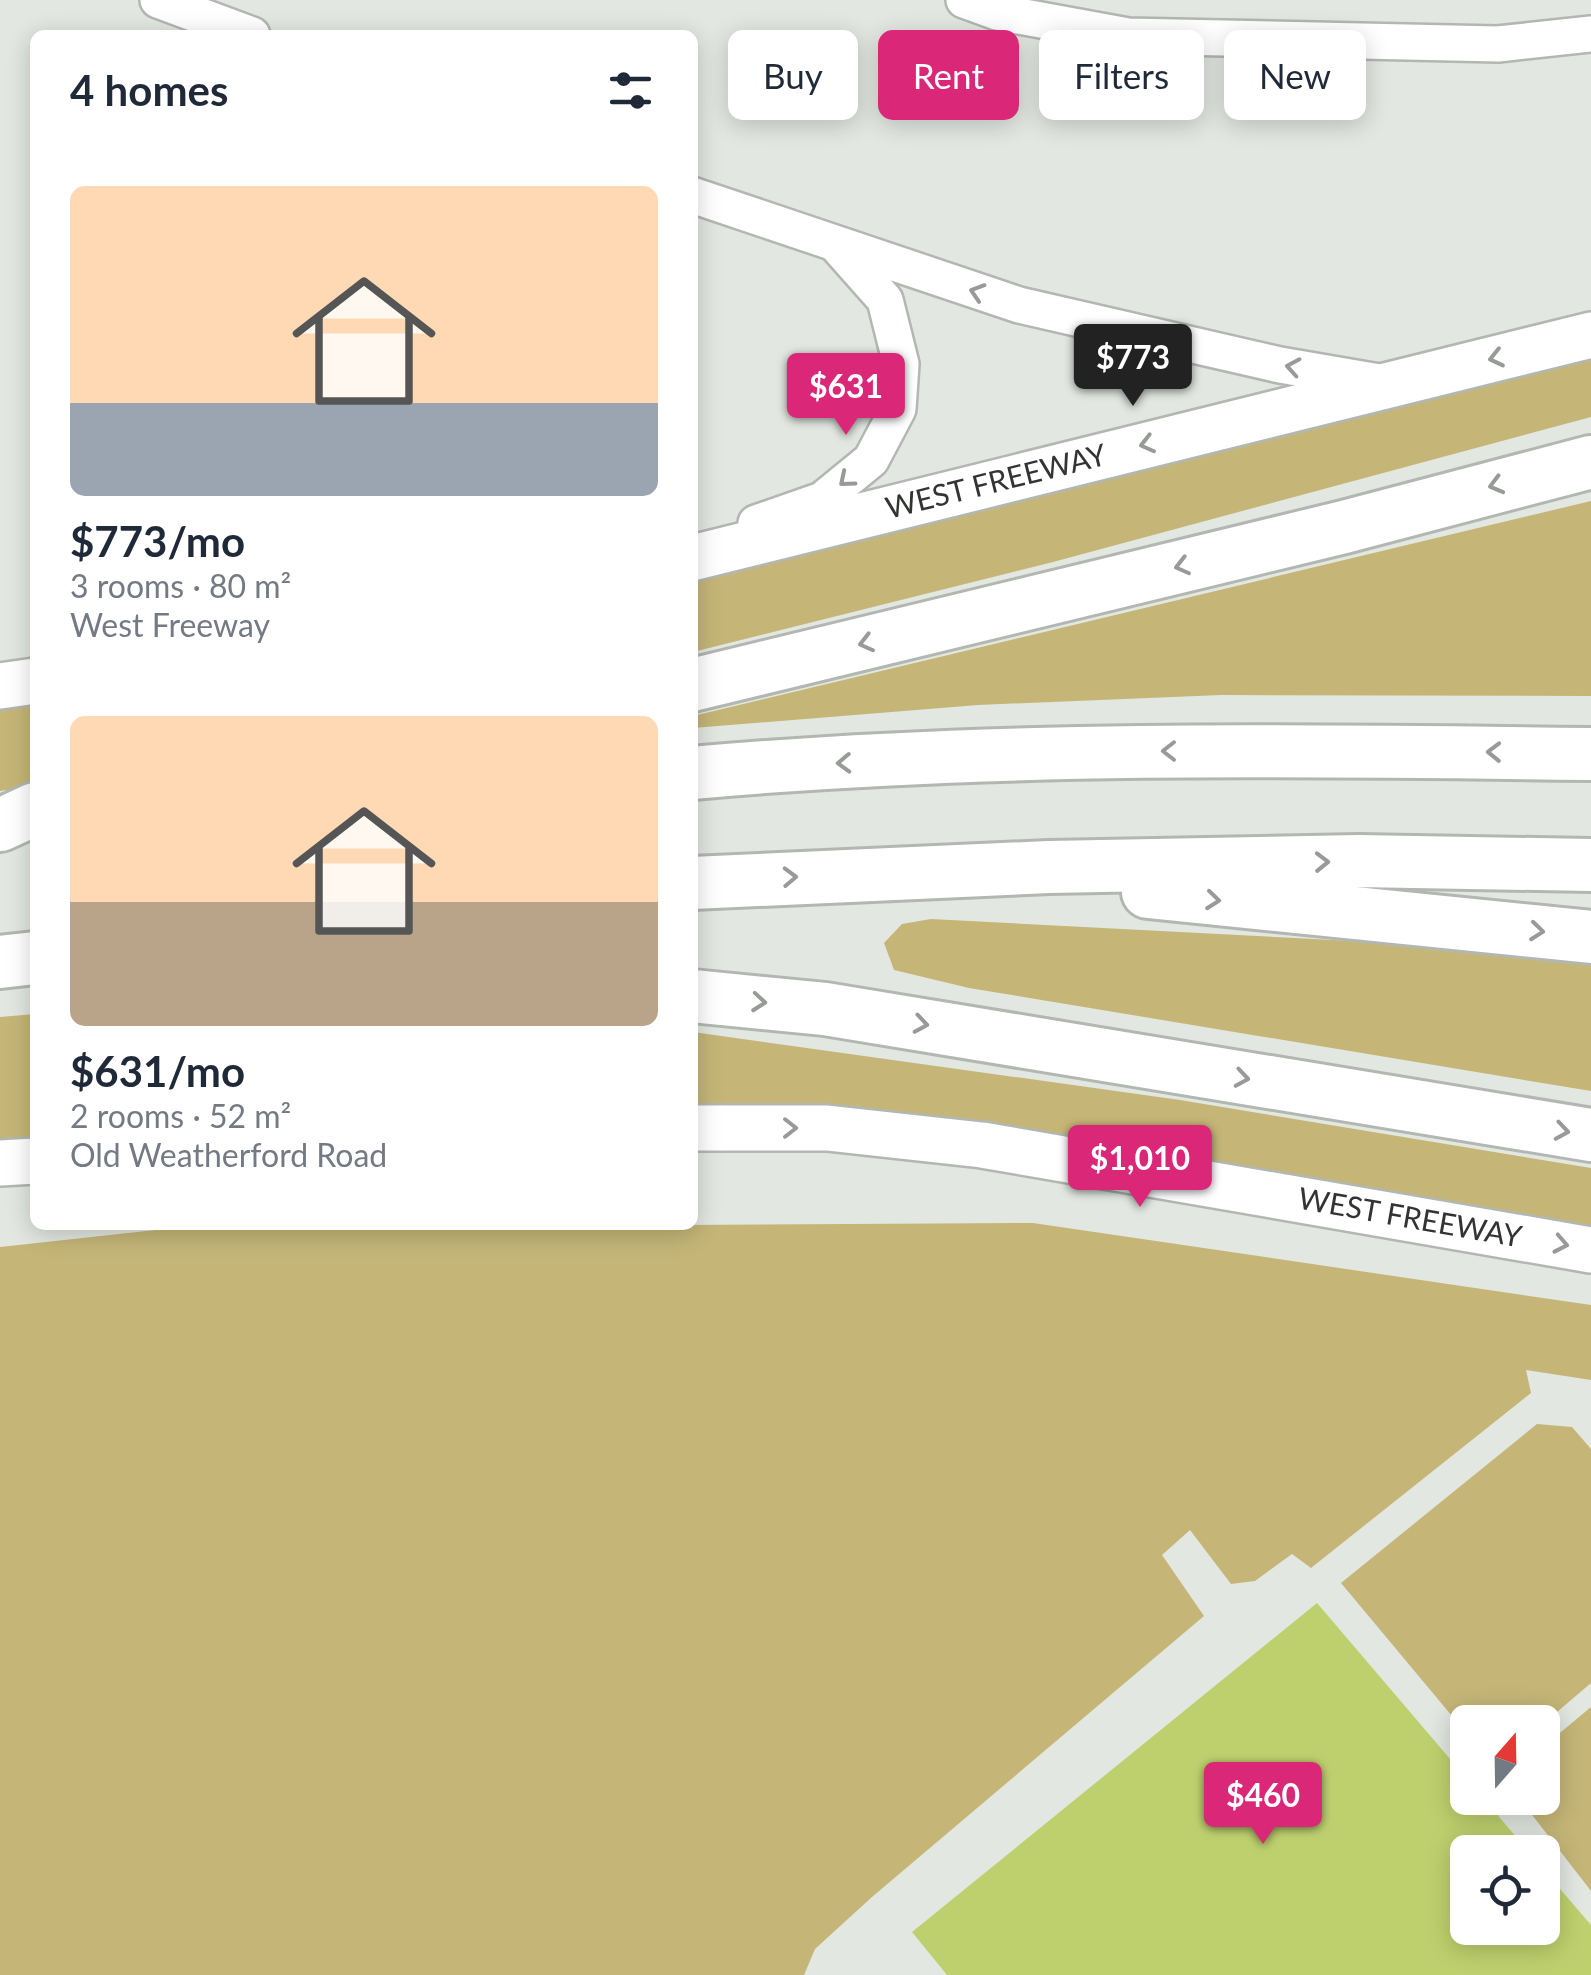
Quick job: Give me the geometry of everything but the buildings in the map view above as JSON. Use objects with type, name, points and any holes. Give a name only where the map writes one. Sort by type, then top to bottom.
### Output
[{"type":"highway","points":[[698,684],[1344,527],[1591,462]]},
{"type":"highway","points":[[698,772],[781,765],[1100,752],[1591,754]]},
{"type":"highway","points":[[0,825],[30,811]]},
{"type":"highway","points":[[0,846],[30,842]]},
{"type":"highway","points":[[698,883],[1049,867],[1358,861],[1591,865]]},
{"type":"highway","points":[[1049,867],[1159,894],[1591,936]]},
{"type":"highway","points":[[0,962],[30,959]]},
{"type":"highway","points":[[0,988],[30,989]]},
{"type":"highway","points":[[698,997],[825,1008],[1591,1136]]},
{"type":"main road","name":"WEST FREEWAY","points":[[698,557],[1591,335]]},
{"type":"main road","points":[[0,686],[30,682]]},
{"type":"main road","name":"WEST FREEWAY","points":[[698,1128],[827,1128],[982,1145],[1591,1250]]},
{"type":"main road","points":[[0,1163],[30,1161]]},
{"type":"street","points":[[158,0],[239,30]]},
{"type":"street","points":[[964,0],[998,12],[1128,36],[1498,44],[1591,34]]},
{"type":"street","points":[[698,197],[1019,306],[1280,365],[1389,384]]},
{"type":"street","points":[[698,547],[822,500],[870,460],[898,409],[901,364],[886,300],[837,246]]},
{"type":"shaded area","points":[[1591,360],[1591,417],[1053,562],[698,651],[698,580]]},
{"type":"shaded area","points":[[1591,501],[1591,696],[1221,695],[978,705],[698,728],[698,715]]},
{"type":"shaded area","points":[[30,701],[30,787],[0,791],[0,706]]},
{"type":"shaded area","points":[[931,919],[1450,946],[1591,960],[1591,1091],[969,988],[894,970],[884,943],[902,924]]},
{"type":"shaded area","points":[[30,1014],[30,1137],[0,1139],[0,1017]]},
{"type":"shaded area","points":[[698,1033],[1180,1100],[1591,1168],[1591,1229],[698,1112]]},
{"type":"shaded area","points":[[1033,1223],[1591,1305],[1591,1380],[1526,1370],[1531,1393],[1311,1568],[1292,1554],[1255,1581],[1231,1584],[1190,1530],[1162,1555],[1204,1616],[872,1897],[815,1949],[804,1975],[0,1975],[0,1247],[156,1230],[698,1230],[698,1225]]},
{"type":"shaded area","points":[[1537,1424],[1572,1427],[1591,1449],[1591,1683],[1560,1709],[1560,1705],[1450,1705],[1450,1714],[1341,1583]]},
{"type":"shaded area","points":[[1591,1707],[1591,1891],[1560,1851],[1560,1835],[1548,1835],[1532,1815],[1560,1815],[1560,1733]]}]
